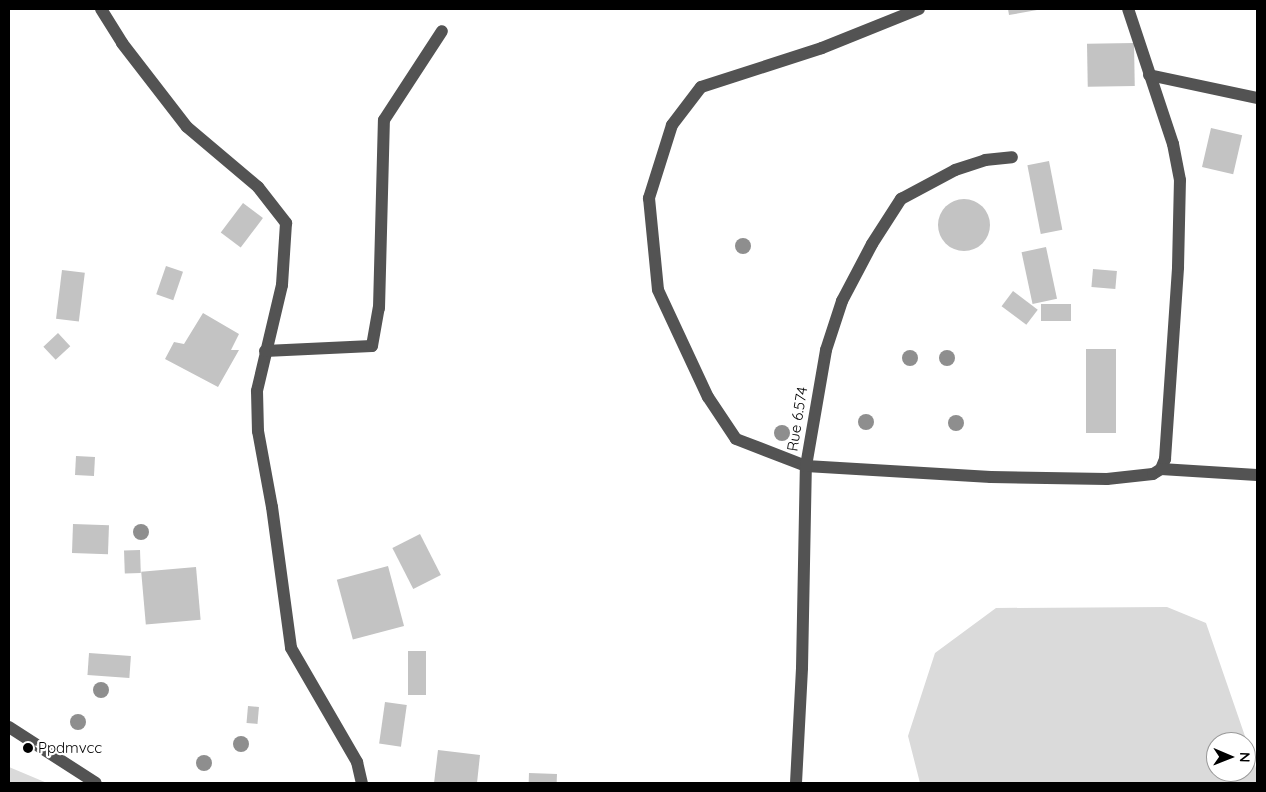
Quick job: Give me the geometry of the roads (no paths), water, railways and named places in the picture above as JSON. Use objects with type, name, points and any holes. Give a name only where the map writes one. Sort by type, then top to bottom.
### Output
[{"type":"street","points":[[101,9],[122,43],[186,127],[258,187],[286,223],[282,285],[257,391],[258,431],[272,507],[291,648],[353,755],[362,783]]},
{"type":"street","points":[[919,9],[822,48],[701,87],[672,125],[649,198],[658,290],[708,397],[736,439],[806,466],[991,478],[1107,479],[1153,474],[1161,469],[1257,475]]},
{"type":"street","points":[[1128,9],[1173,144],[1180,180],[1178,267],[1165,459],[1161,469]]},
{"type":"street","points":[[265,351],[372,346],[380,308],[384,120],[442,31]]},
{"type":"street","points":[[1149,75],[1257,98]]},
{"type":"street","name":"Rue 6.574","points":[[796,783],[802,668],[806,466],[826,350],[842,300],[901,199],[955,170],[985,160],[1012,157]]},
{"type":"street","points":[[9,727],[96,783]]},
{"type":"place","name":"Ppdmvcc","points":[[28,748]]}]
